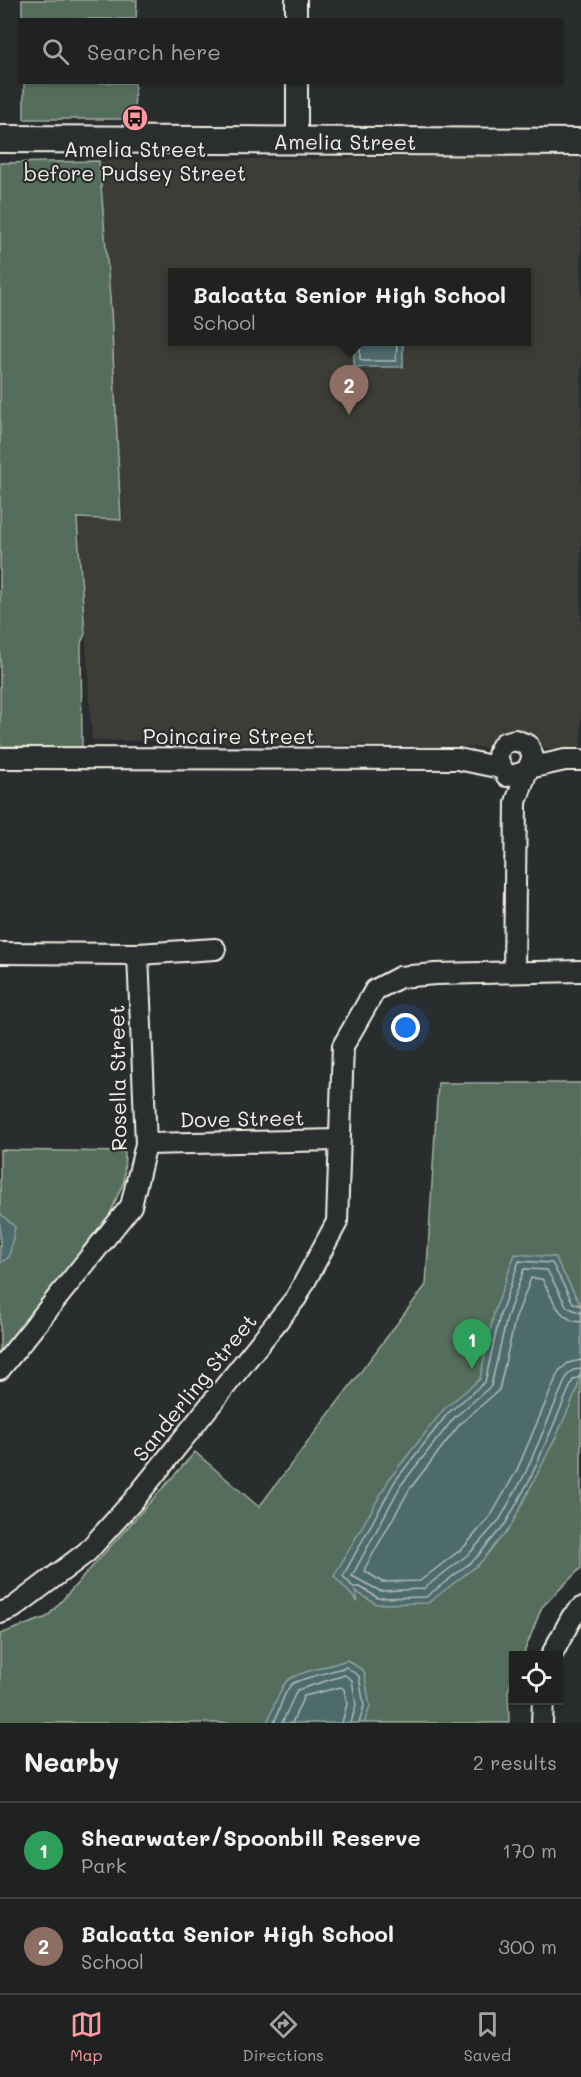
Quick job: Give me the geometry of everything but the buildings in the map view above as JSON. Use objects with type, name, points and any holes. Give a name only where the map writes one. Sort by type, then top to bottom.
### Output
[{"type":"main road","name":"Amelia Street","points":[[0,126],[581,142]]},
{"type":"main road","name":"Amelia Street","points":[[0,139],[581,129]]},
{"type":"street","points":[[296,0],[296,18]]},
{"type":"street","points":[[297,84],[297,134]]},
{"type":"street","points":[[516,802],[498,755],[504,743],[518,740],[530,748],[573,760]]},
{"type":"street","name":"Poincaire Street","points":[[459,759],[504,743]]},
{"type":"street","points":[[514,970],[516,802],[533,760],[530,748]]},
{"type":"street","name":"Poincaire Street","points":[[0,758],[459,759],[504,770]]},
{"type":"street","points":[[504,770],[517,775],[528,770],[573,760]]},
{"type":"street","points":[[0,953],[138,954],[215,949]]},
{"type":"street","name":"Rosella Street","points":[[0,1369],[131,1206],[146,1144],[138,954]]},
{"type":"street","name":"Sanderling Street","points":[[0,1612],[13,1608],[87,1552],[134,1500],[296,1298],[336,1222],[343,1046],[375,990],[400,977],[514,970],[581,971]]},
{"type":"street","name":"Dove Street","points":[[146,1144],[338,1140]]},
{"type":"street","points":[[555,1651],[572,1617],[581,1608]]},
{"type":"street","points":[[542,1723],[543,1705]]},
{"type":"shaded area","points":[[581,155],[581,749],[92,740],[79,520],[123,521],[99,161]]},
{"type":"green space","points":[[22,0],[137,0],[136,18],[22,18]]},
{"type":"green space","points":[[24,84],[135,84],[134,119],[24,119]]},
{"type":"green space","points":[[99,161],[111,310],[121,520],[77,518],[85,634],[81,643],[82,748],[0,746],[0,163]]},
{"type":"green space","points":[[438,1083],[581,1083],[581,1568],[542,1607],[525,1651],[509,1651],[509,1723],[0,1723],[0,1634],[47,1617],[195,1452],[259,1507],[426,1285]]},
{"type":"green space","points":[[0,1150],[125,1152],[124,1181],[107,1221],[0,1352]]},
{"type":"water","points":[[354,346],[403,346],[403,367],[354,367]]},
{"type":"water","points":[[0,1213],[15,1227],[9,1257],[0,1263]]},
{"type":"water","points":[[515,1254],[555,1257],[581,1306],[581,1370],[577,1390],[557,1435],[511,1526],[480,1563],[428,1603],[376,1604],[355,1591],[358,1602],[334,1576],[390,1478],[444,1409],[480,1379],[494,1313]]},
{"type":"water","points":[[347,1660],[364,1671],[370,1707],[364,1723],[267,1723],[280,1692],[289,1679]]},
{"type":"place","name":"Amelia Street before Pudsey Street","points":[[135,118]]},
{"type":"place","name":"Balcatta Senior High School","points":[[349,415]]},
{"type":"place","name":"Shearwater/Spoonbill Reserve","points":[[472,1369]]}]
